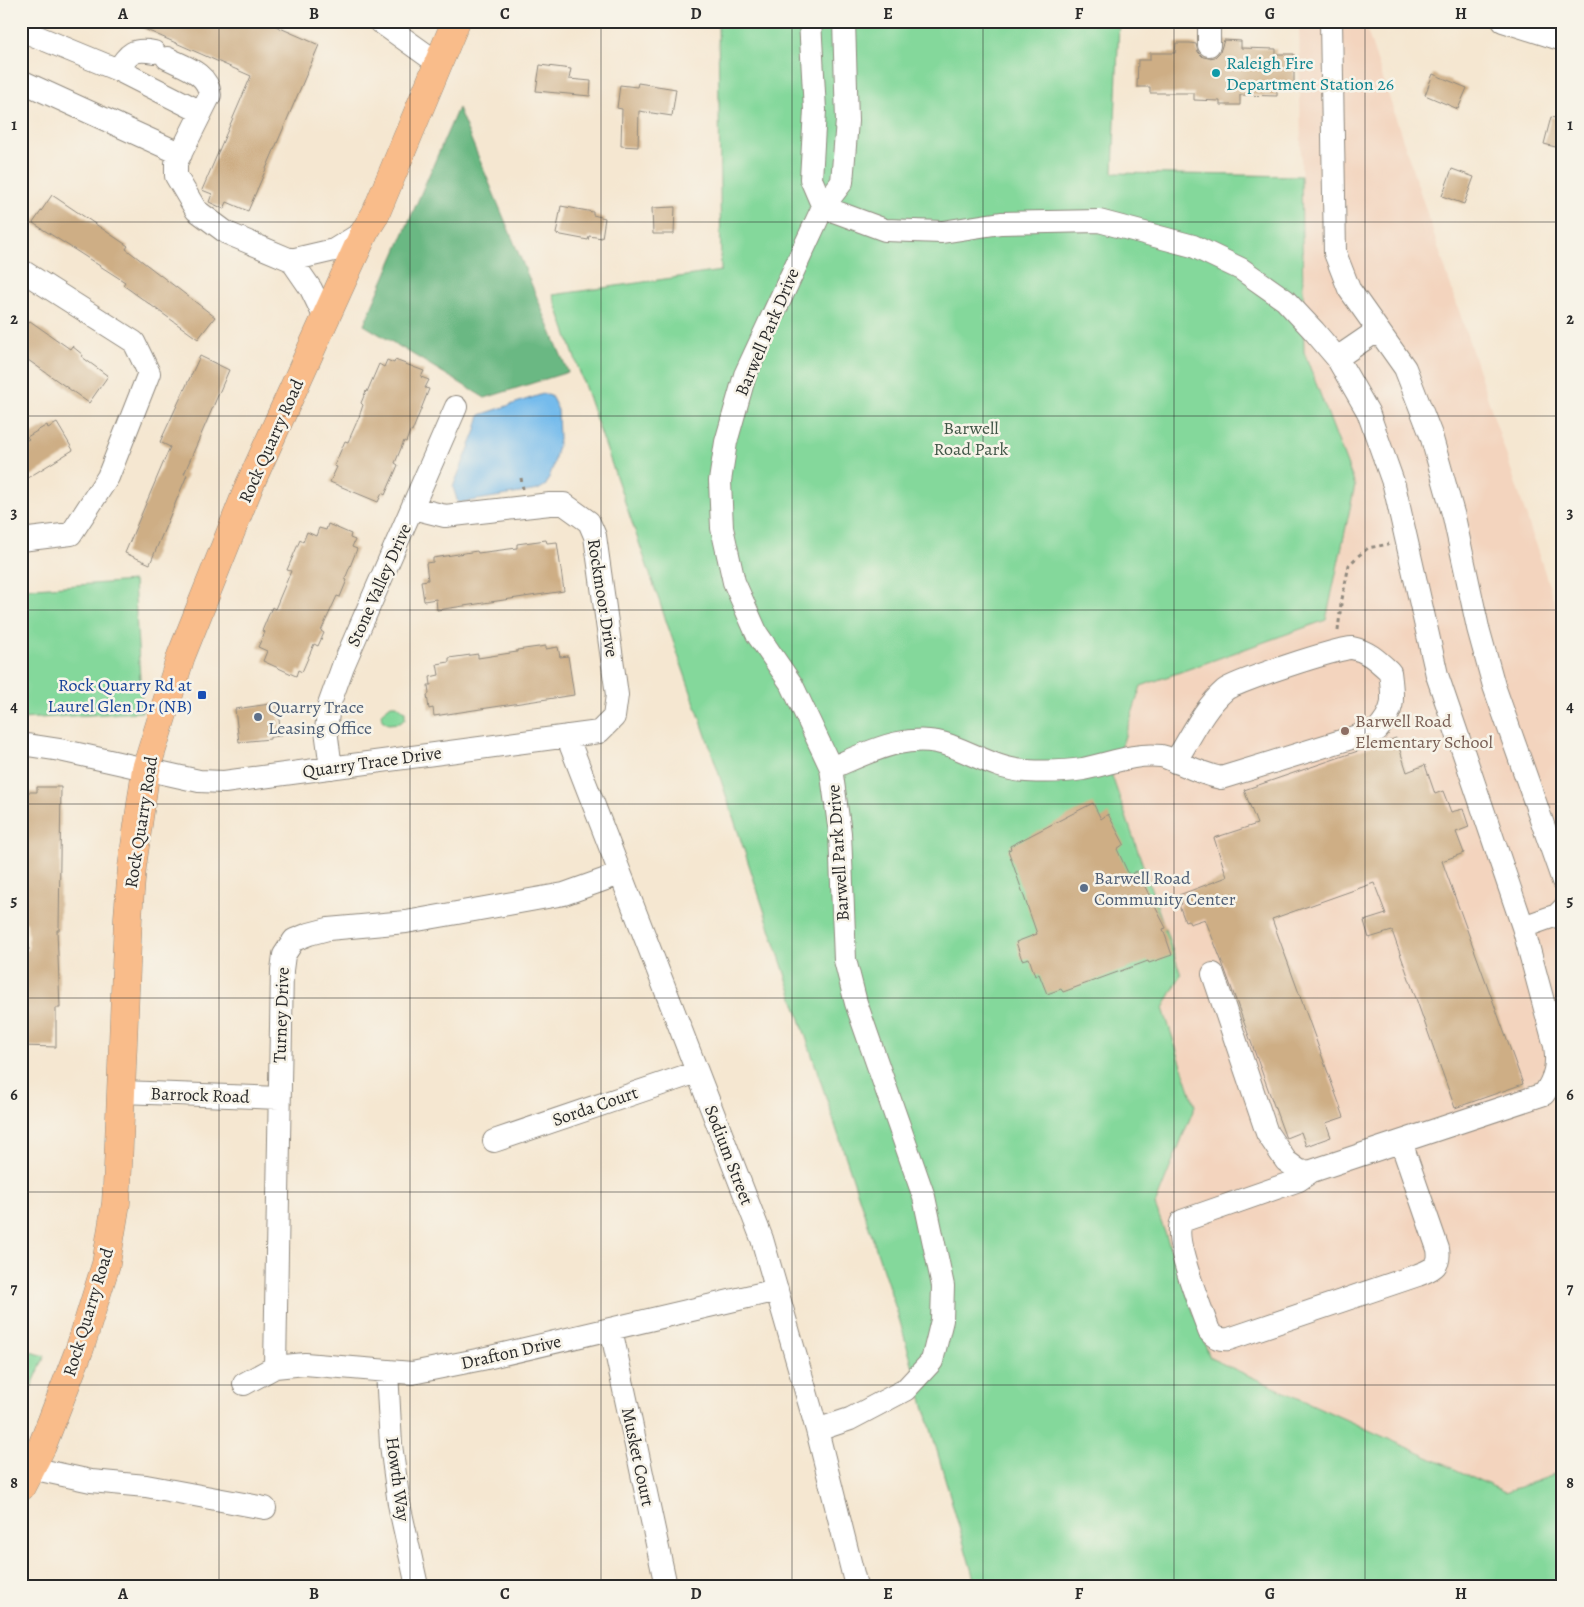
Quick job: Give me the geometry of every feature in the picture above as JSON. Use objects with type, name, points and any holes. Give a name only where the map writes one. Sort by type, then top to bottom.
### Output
[{"type":"main road","name":"Rock Quarry Road","points":[[26,1478],[42,1446],[82,1342],[106,1264],[116,1204],[128,917],[132,867],[146,769],[181,656],[250,484],[365,231],[375,215],[456,21]]},
{"type":"street","points":[[379,21],[439,64]]},
{"type":"street","points":[[810,21],[815,110],[811,179],[823,207],[885,230],[942,232],[1001,223],[1099,220],[1194,246],[1242,269],[1285,300],[1337,358],[1368,412],[1394,485],[1437,675],[1524,928],[1555,1046],[1557,1059],[1555,1073],[1544,1094],[1401,1142],[1312,1172],[1299,1180],[1182,1221],[1179,1234],[1183,1256],[1209,1331],[1214,1337],[1221,1340],[1229,1339],[1418,1275],[1431,1269],[1438,1263],[1440,1257],[1438,1249],[1401,1142]]},
{"type":"street","name":"Barwell Park Drive","points":[[817,1430],[850,1418],[905,1390],[932,1361],[942,1320],[943,1303],[943,1286],[924,1198],[856,1002],[844,960],[840,833],[831,768],[792,685],[757,634],[734,582],[722,528],[720,482],[726,442],[745,375],[823,207],[842,182],[847,121],[844,21]]},
{"type":"street","points":[[1209,21],[1209,45]]},
{"type":"street","points":[[1331,21],[1335,253],[1349,289],[1405,368],[1431,435],[1452,508],[1478,628],[1494,686],[1563,881]]},
{"type":"street","points":[[1503,21],[1563,40]]},
{"type":"street","points":[[21,30],[118,70],[202,112]]},
{"type":"street","points":[[118,70],[128,55],[140,49],[161,55],[204,78],[209,86],[210,95],[176,163],[176,176],[196,210],[228,233],[291,260],[311,289],[326,320]]},
{"type":"street","points":[[21,81],[181,154]]},
{"type":"street","points":[[291,260],[334,250],[365,231]]},
{"type":"street","points":[[21,270],[134,342],[149,373],[108,477],[71,534],[21,540]]},
{"type":"street","points":[[1337,358],[1378,330]]},
{"type":"street","name":"Stone Valley Drive","points":[[331,768],[326,730],[329,705],[343,666],[456,407]]},
{"type":"street","name":"Rockmoor Drive","points":[[413,508],[445,516],[564,504],[589,522],[595,536],[617,695],[614,717],[599,732]]},
{"type":"street","points":[[831,768],[882,747],[915,740],[950,745],[984,761],[1020,771],[1054,773],[1084,769],[1132,756],[1162,756],[1175,762],[1206,774],[1221,778],[1377,730],[1387,718],[1393,700],[1390,672],[1370,654],[1350,648],[1301,661],[1227,688],[1209,706],[1175,762]]},
{"type":"street","name":"Quarry Trace Drive","points":[[21,744],[60,750],[199,781],[224,782],[599,732]]},
{"type":"street","name":"Sodium Street","points":[[567,736],[762,1240],[817,1430],[856,1586]]},
{"type":"street","name":"Turney Drive","points":[[275,1367],[279,1098],[284,954],[294,940],[328,929],[406,922],[564,894],[620,874]]},
{"type":"street","points":[[1524,928],[1557,915],[1563,909]]},
{"type":"street","points":[[1213,974],[1266,1133],[1286,1161],[1301,1172],[1312,1172]]},
{"type":"street","name":"Sorda Court","points":[[494,1141],[697,1072]]},
{"type":"street","name":"Barrock Road","points":[[122,1092],[279,1098]]},
{"type":"street","name":"Drafton Drive","points":[[244,1384],[275,1367],[305,1364],[412,1374],[777,1290]]},
{"type":"street","name":"Musket Court","points":[[611,1329],[666,1586]]},
{"type":"street","name":"Howth Way","points":[[387,1371],[392,1445],[398,1495],[417,1586]]},
{"type":"street","points":[[26,1478],[146,1486],[265,1508]]},
{"type":"path","points":[[1338,635],[1349,565],[1368,548],[1394,543]]},
{"type":"shaded area","name":"Barwell Road Elementary School","points":[[1299,21],[1364,21],[1563,628],[1563,1472],[1505,1493],[1210,1358],[1155,1205],[1195,1106],[1163,1008],[1181,975],[1112,776],[1141,686],[1326,620],[1355,485],[1304,352]]},
{"type":"green space","name":"Barwell Road Park","points":[[718,21],[1119,21],[1113,173],[1301,176],[1304,352],[1355,485],[1326,620],[1141,686],[1112,776],[1181,975],[1163,1008],[1195,1106],[1155,1205],[1210,1358],[1505,1492],[1563,1472],[1563,1586],[976,1586],[898,1315],[711,750],[553,295],[721,271]]},
{"type":"green space","points":[[458,108],[568,372],[485,398],[364,325]]},
{"type":"green space","points":[[134,581],[142,712],[21,719],[21,589]]},
{"type":"green space","points":[[391,705],[397,705],[405,712],[405,719],[400,723],[388,724],[382,720],[381,713]]},
{"type":"green space","points":[[21,1349],[45,1356],[21,1410]]},
{"type":"water","points":[[543,394],[551,396],[558,410],[559,440],[553,467],[546,485],[538,490],[458,503],[453,487],[475,433],[480,415]]},
{"type":"building","points":[[126,21],[264,21],[319,45],[248,211],[227,202],[224,209],[209,202],[212,194],[202,190],[251,76]]},
{"type":"building","name":"Raleigh Fire Department Station 26","points":[[1224,40],[1241,41],[1241,48],[1276,49],[1276,54],[1294,54],[1294,89],[1277,89],[1277,96],[1240,95],[1240,105],[1220,105],[1220,101],[1194,100],[1194,93],[1150,93],[1150,87],[1137,87],[1138,60],[1150,60],[1150,53],[1175,53],[1176,43],[1190,43],[1196,44],[1198,52],[1203,57],[1215,57],[1220,52]]},
{"type":"building","points":[[540,65],[571,69],[569,79],[591,81],[590,96],[536,91]]},
{"type":"building","points":[[1433,74],[1467,88],[1458,109],[1425,95]]},
{"type":"building","points":[[638,83],[676,89],[672,116],[639,111],[638,147],[621,146],[622,109],[617,108],[620,85],[637,87]]},
{"type":"building","points":[[1551,117],[1563,120],[1563,149],[1544,144]]},
{"type":"building","points":[[1452,169],[1474,177],[1464,204],[1442,196]]},
{"type":"building","points":[[52,195],[128,246],[126,249],[215,317],[198,339],[123,285],[125,282],[33,223]]},
{"type":"building","points":[[561,206],[593,212],[593,215],[605,218],[602,238],[589,236],[588,240],[556,234]]},
{"type":"building","points":[[675,207],[674,234],[653,234],[652,208]]},
{"type":"building","points":[[30,321],[70,349],[72,346],[83,355],[82,357],[108,376],[89,403],[21,355],[21,333]]},
{"type":"building","points":[[200,356],[229,370],[184,474],[187,475],[150,564],[125,553],[170,447],[160,442]]},
{"type":"building","points":[[387,360],[394,363],[395,360],[424,371],[421,377],[429,380],[425,388],[429,389],[412,432],[410,431],[406,442],[404,441],[395,463],[398,465],[385,495],[382,493],[378,502],[330,482],[337,467],[334,466],[345,441],[348,442],[359,417],[363,405],[361,403],[366,391],[379,364],[384,367]]},
{"type":"building","points":[[57,423],[73,450],[21,482],[21,443],[29,439],[27,437],[47,425],[48,428]]},
{"type":"building","points":[[328,524],[351,534],[350,538],[355,540],[352,547],[357,549],[340,597],[337,596],[321,631],[324,633],[318,646],[314,644],[302,672],[298,670],[296,676],[263,661],[267,651],[258,647],[265,632],[262,631],[272,607],[275,609],[291,571],[287,570],[300,540],[303,542],[307,532],[316,536],[319,528],[326,530]]},
{"type":"building","points":[[546,540],[547,543],[557,542],[564,591],[437,610],[436,599],[424,601],[421,581],[428,580],[426,563],[433,562],[433,558],[477,551],[478,553],[517,548],[517,544]]},
{"type":"building","points":[[546,646],[546,649],[558,647],[560,657],[568,656],[574,695],[434,716],[433,708],[429,709],[428,685],[431,685],[430,677],[439,675],[437,664],[449,662],[449,658],[478,654],[478,658]]},
{"type":"building","name":"Quarry Trace Leasing Office","points":[[277,703],[281,736],[239,742],[235,709]]},
{"type":"building","points":[[1396,738],[1407,772],[1425,765],[1435,794],[1443,791],[1451,812],[1463,809],[1469,827],[1456,832],[1464,853],[1442,861],[1523,1084],[1455,1108],[1392,931],[1369,938],[1364,921],[1386,914],[1374,883],[1272,919],[1344,1117],[1326,1123],[1331,1137],[1306,1146],[1301,1132],[1286,1138],[1205,919],[1190,924],[1188,920],[1185,921],[1179,905],[1182,904],[1179,895],[1227,877],[1214,838],[1257,824],[1244,790]]},
{"type":"building","points":[[37,787],[61,787],[59,930],[57,930],[60,1008],[56,1008],[56,1047],[21,1046],[21,1022],[24,1022],[24,954],[26,953],[25,950],[29,950],[27,922],[25,922],[25,792],[37,792]]},
{"type":"building","name":"Barwell Road Community Center","points":[[1093,803],[1101,819],[1108,814],[1124,844],[1117,849],[1129,875],[1137,871],[1166,928],[1163,929],[1172,955],[1149,963],[1148,961],[1063,992],[1061,989],[1047,994],[1039,974],[1035,976],[1029,958],[1022,960],[1016,942],[1037,934],[1008,850],[1011,849],[1010,846]]},
{"type":"place","name":"Raleigh Fire Department Station 26","points":[[1216,73]]},
{"type":"place","name":"Rock Quarry Rd at Laurel Glen Dr (NB)","points":[[202,695]]},
{"type":"place","name":"Quarry Trace Leasing Office","points":[[258,717]]},
{"type":"place","name":"Barwell Road Elementary School","points":[[1345,731]]},
{"type":"place","name":"Barwell Road Community Center","points":[[1084,888]]}]
